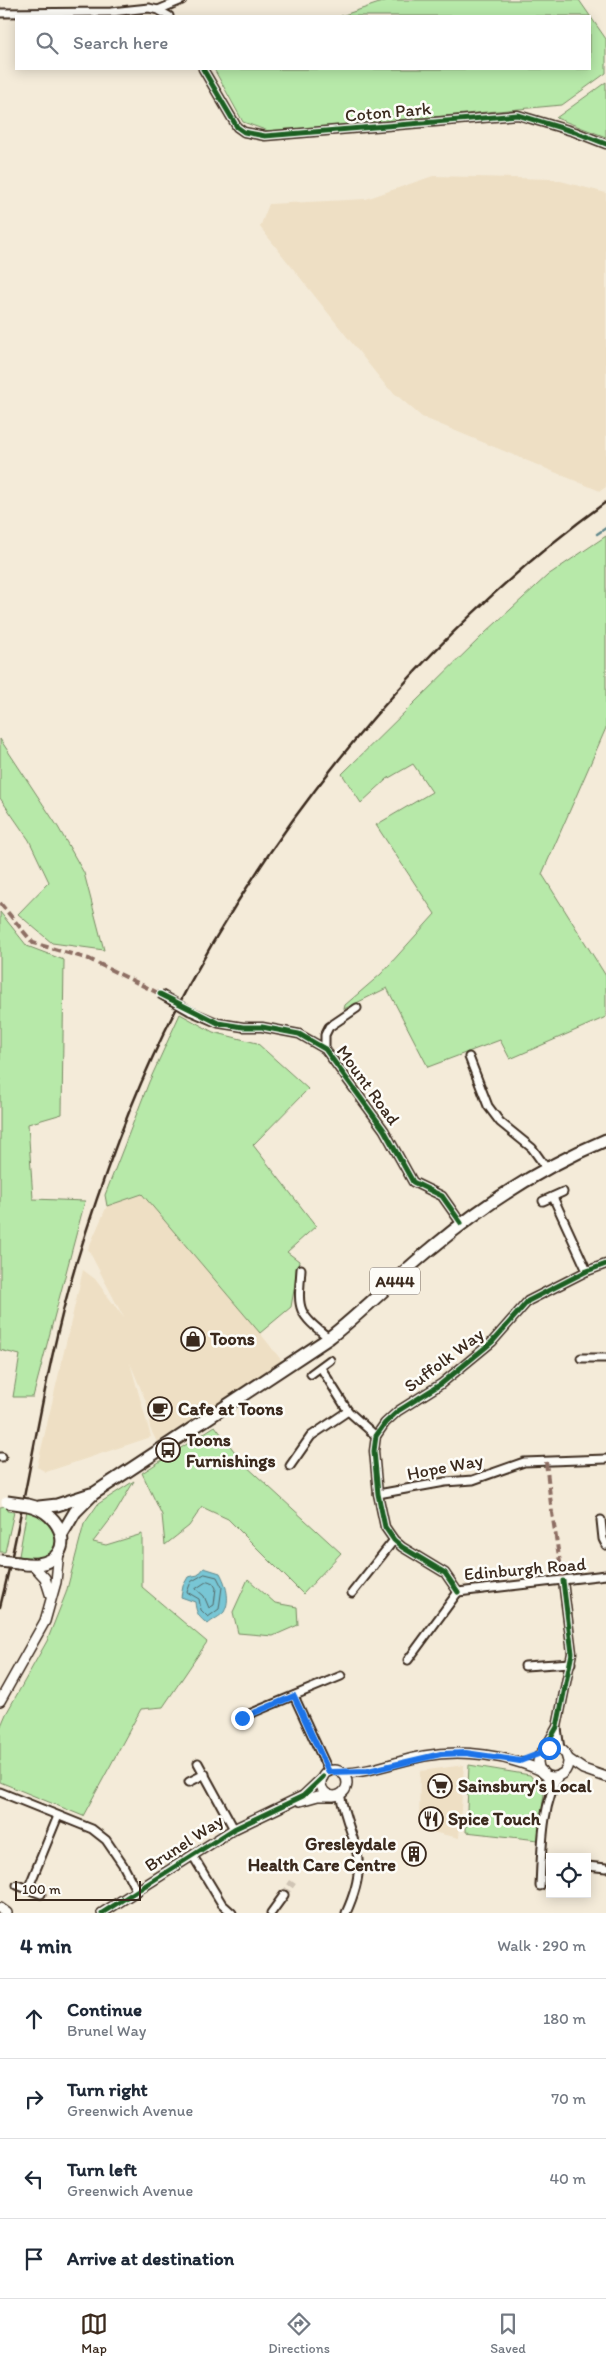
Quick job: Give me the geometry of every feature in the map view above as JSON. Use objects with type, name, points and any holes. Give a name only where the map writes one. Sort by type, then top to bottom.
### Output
[{"type":"highway","name":"A444","points":[[59,1551],[62,1534],[75,1512],[93,1494],[329,1338],[357,1316],[461,1223],[546,1170],[606,1140]]},
{"type":"highway","name":"A444","points":[[4,1502],[34,1506],[57,1505],[93,1494]]},
{"type":"highway","points":[[34,1506],[57,1523],[62,1534]]},
{"type":"highway","points":[[0,1561],[33,1565],[44,1563],[59,1551]]},
{"type":"street","points":[[0,13],[158,10],[182,0]]},
{"type":"street","points":[[158,10],[167,15]]},
{"type":"street","name":"Coton Park","points":[[204,70],[237,127],[265,136],[518,115],[568,129],[606,144]]},
{"type":"street","name":"Mount Road","points":[[160,994],[190,1011],[218,1023],[243,1027],[262,1027],[299,1034],[325,1049],[384,1130],[413,1182],[442,1196],[461,1223]]},
{"type":"street","points":[[325,1049],[325,1035],[329,1027],[357,1008]]},
{"type":"street","points":[[469,1057],[488,1106],[500,1122],[532,1148],[546,1170]]},
{"type":"street","points":[[544,1201],[563,1192]]},
{"type":"street","points":[[554,1197],[587,1271]]},
{"type":"street","name":"Suffolk Way","points":[[376,1436],[385,1423],[398,1411],[440,1384],[492,1342],[528,1301],[587,1271],[606,1264]]},
{"type":"street","points":[[301,1269],[298,1303],[305,1319],[329,1338]]},
{"type":"street","points":[[581,1358],[606,1358]]},
{"type":"street","points":[[310,1374],[330,1360]]},
{"type":"street","points":[[321,1368],[348,1411],[376,1436],[374,1451],[378,1494]]},
{"type":"street","points":[[290,1466],[311,1436],[348,1411]]},
{"type":"street","name":"Hope Way","points":[[378,1494],[445,1482],[473,1480],[524,1462],[606,1459]]},
{"type":"street","name":"Edinburgh Road","points":[[378,1494],[385,1527],[394,1540],[445,1573],[458,1592],[606,1575]]},
{"type":"street","points":[[601,1520],[603,1539],[606,1545]]},
{"type":"street","points":[[352,1593],[394,1540]]},
{"type":"street","points":[[0,1700],[45,1622],[52,1600],[59,1551]]},
{"type":"street","points":[[33,1565],[45,1578],[52,1600]]},
{"type":"street","points":[[551,1789],[538,1762],[556,1727],[572,1652],[563,1581]]},
{"type":"street","points":[[408,1660],[458,1592]]},
{"type":"street","points":[[525,1666],[570,1664]]},
{"type":"street","points":[[242,1718],[342,1676]]},
{"type":"street","points":[[294,1696],[326,1774],[323,1789],[339,1793]]},
{"type":"street","points":[[556,1727],[560,1749],[567,1758],[583,1769],[606,1777]]},
{"type":"street","points":[[520,1761],[554,1747],[560,1749]]},
{"type":"street","points":[[326,1774],[368,1771],[441,1754],[466,1753],[520,1761],[552,1776],[583,1769]]},
{"type":"street","points":[[547,1853],[551,1789],[562,1773],[567,1758]]},
{"type":"street","points":[[198,1763],[234,1830]]},
{"type":"street","points":[[339,1793],[356,1777],[368,1771]]},
{"type":"street","points":[[341,1773],[346,1779],[339,1793],[344,1812],[357,1844],[360,1867],[357,1889],[346,1913]]},
{"type":"street","points":[[189,1782],[205,1774]]},
{"type":"street","name":"Brunel Way","points":[[102,1913],[234,1830],[303,1796],[326,1774]]},
{"type":"street","points":[[0,1792],[92,1829],[106,1840],[123,1865],[137,1892]]},
{"type":"street","name":"Brunel Way","points":[[286,1806],[318,1796],[339,1793]]},
{"type":"street","points":[[28,1889],[58,1816]]},
{"type":"street","points":[[193,1856],[222,1904],[232,1913]]},
{"type":"street","points":[[540,1886],[546,1861]]},
{"type":"street","points":[[591,1866],[606,1868]]},
{"type":"street","points":[[17,1885],[41,1894]]},
{"type":"street","points":[[270,1913],[284,1895]]},
{"type":"street","points":[[0,1908],[7,1913]]},
{"type":"shaded area","points":[[433,176],[553,179],[606,193],[606,487],[600,491],[422,417],[386,386],[260,227],[269,204],[366,199]]},
{"type":"shaded area","points":[[142,1194],[282,1361],[157,1442],[150,1428],[149,1421],[151,1419],[147,1404],[130,1363],[151,1437],[46,1472],[37,1467],[83,1270],[95,1279],[124,1318],[88,1249],[107,1206]]},
{"type":"shaded area","points":[[464,1765],[459,1838],[419,1829],[420,1771]]},
{"type":"green space","points":[[388,0],[579,0],[589,15],[344,15]]},
{"type":"green space","points":[[591,17],[606,39],[606,73],[562,105],[271,132],[243,122],[215,70],[591,70]]},
{"type":"green space","points":[[606,82],[606,137],[556,118]]},
{"type":"green space","points":[[606,536],[606,728],[542,874],[606,976],[606,1017],[510,1059],[500,1040],[428,1067],[387,988],[344,1009],[345,1005],[381,974],[435,914],[376,825],[432,792],[413,764],[387,779],[361,803],[342,774],[485,633],[548,575]]},
{"type":"green space","points":[[0,739],[58,827],[84,873],[104,950],[52,943],[18,914],[49,882],[29,840],[0,798]]},
{"type":"green space","points":[[0,912],[27,946],[64,960],[62,1114],[28,1124],[33,1199],[85,1201],[33,1397],[13,1397],[20,1355],[0,1350]]},
{"type":"green space","points":[[180,1014],[213,1032],[257,1043],[308,1089],[253,1145],[316,1226],[287,1252],[299,1261],[291,1307],[260,1333],[142,1194],[107,1206],[105,1195],[149,1082]]},
{"type":"green space","points":[[215,1426],[244,1464],[341,1553],[303,1594],[228,1519],[202,1507],[189,1526],[165,1545],[162,1515],[142,1473]]},
{"type":"green space","points":[[134,1481],[116,1512],[93,1542],[106,1545],[142,1534],[142,1587],[207,1642],[163,1707],[141,1709],[83,1816],[0,1782],[0,1728],[47,1641],[66,1593],[84,1524],[98,1504]]},
{"type":"green space","points":[[7,1506],[7,1511],[14,1512],[5,1552],[0,1552],[0,1507]]},
{"type":"green space","points":[[27,1510],[40,1514],[48,1520],[58,1541],[55,1548],[43,1558],[19,1556]]},
{"type":"green space","points":[[248,1579],[275,1603],[297,1607],[298,1625],[273,1636],[238,1633],[233,1612]]},
{"type":"green space","points":[[469,1765],[530,1775],[544,1794],[538,1840],[466,1832]]},
{"type":"water","points":[[204,1568],[220,1573],[226,1587],[227,1597],[224,1612],[208,1624],[198,1615],[195,1602],[181,1597],[183,1586],[188,1577],[198,1575]]},
{"type":"waterway","points":[[597,534],[606,528]]},
{"type":"tunnel","points":[[284,1895],[293,1882]]},
{"type":"railway","points":[[0,1607],[54,1349],[64,1306],[85,1234],[138,1089],[164,1033],[204,957],[250,883],[300,811],[354,741],[412,675],[474,613],[538,555],[606,502]]},
{"type":"marked path","points":[[0,903],[33,943],[89,959],[160,994]]},
{"type":"marked path","points":[[546,1462],[563,1581]]},
{"type":"cycle path","points":[[204,70],[237,127],[244,132],[265,136],[518,115],[575,132],[606,144]]},
{"type":"cycle path","points":[[160,994],[218,1023],[243,1027],[262,1027],[299,1034],[325,1049],[384,1130],[413,1182],[442,1196],[461,1223]]},
{"type":"cycle path","points":[[458,1592],[445,1573],[402,1547],[394,1540],[385,1527],[378,1494],[374,1451],[376,1436],[385,1423],[398,1411],[441,1384],[492,1342],[528,1301],[587,1271],[606,1264]]},
{"type":"cycle path","points":[[544,1750],[557,1727],[572,1653],[563,1581]]},
{"type":"cycle path","points":[[102,1913],[234,1829],[303,1796],[323,1777]]},
{"type":"place","name":"Toons","points":[[193,1339]]},
{"type":"place","name":"Cafe at Toons","points":[[160,1409]]},
{"type":"place","name":"Toons Furnishings","points":[[168,1450]]},
{"type":"place","name":"Sainsbury's Local","points":[[440,1786]]},
{"type":"place","name":"Spice Touch","points":[[431,1819]]},
{"type":"place","name":"Gresleydale Health Care Centre","points":[[414,1854]]},
{"type":"route","points":[[242,1718],[294,1696],[329,1772],[333,1770],[341,1773],[368,1771],[424,1756],[441,1754],[466,1753],[520,1761],[549,1748]]}]
